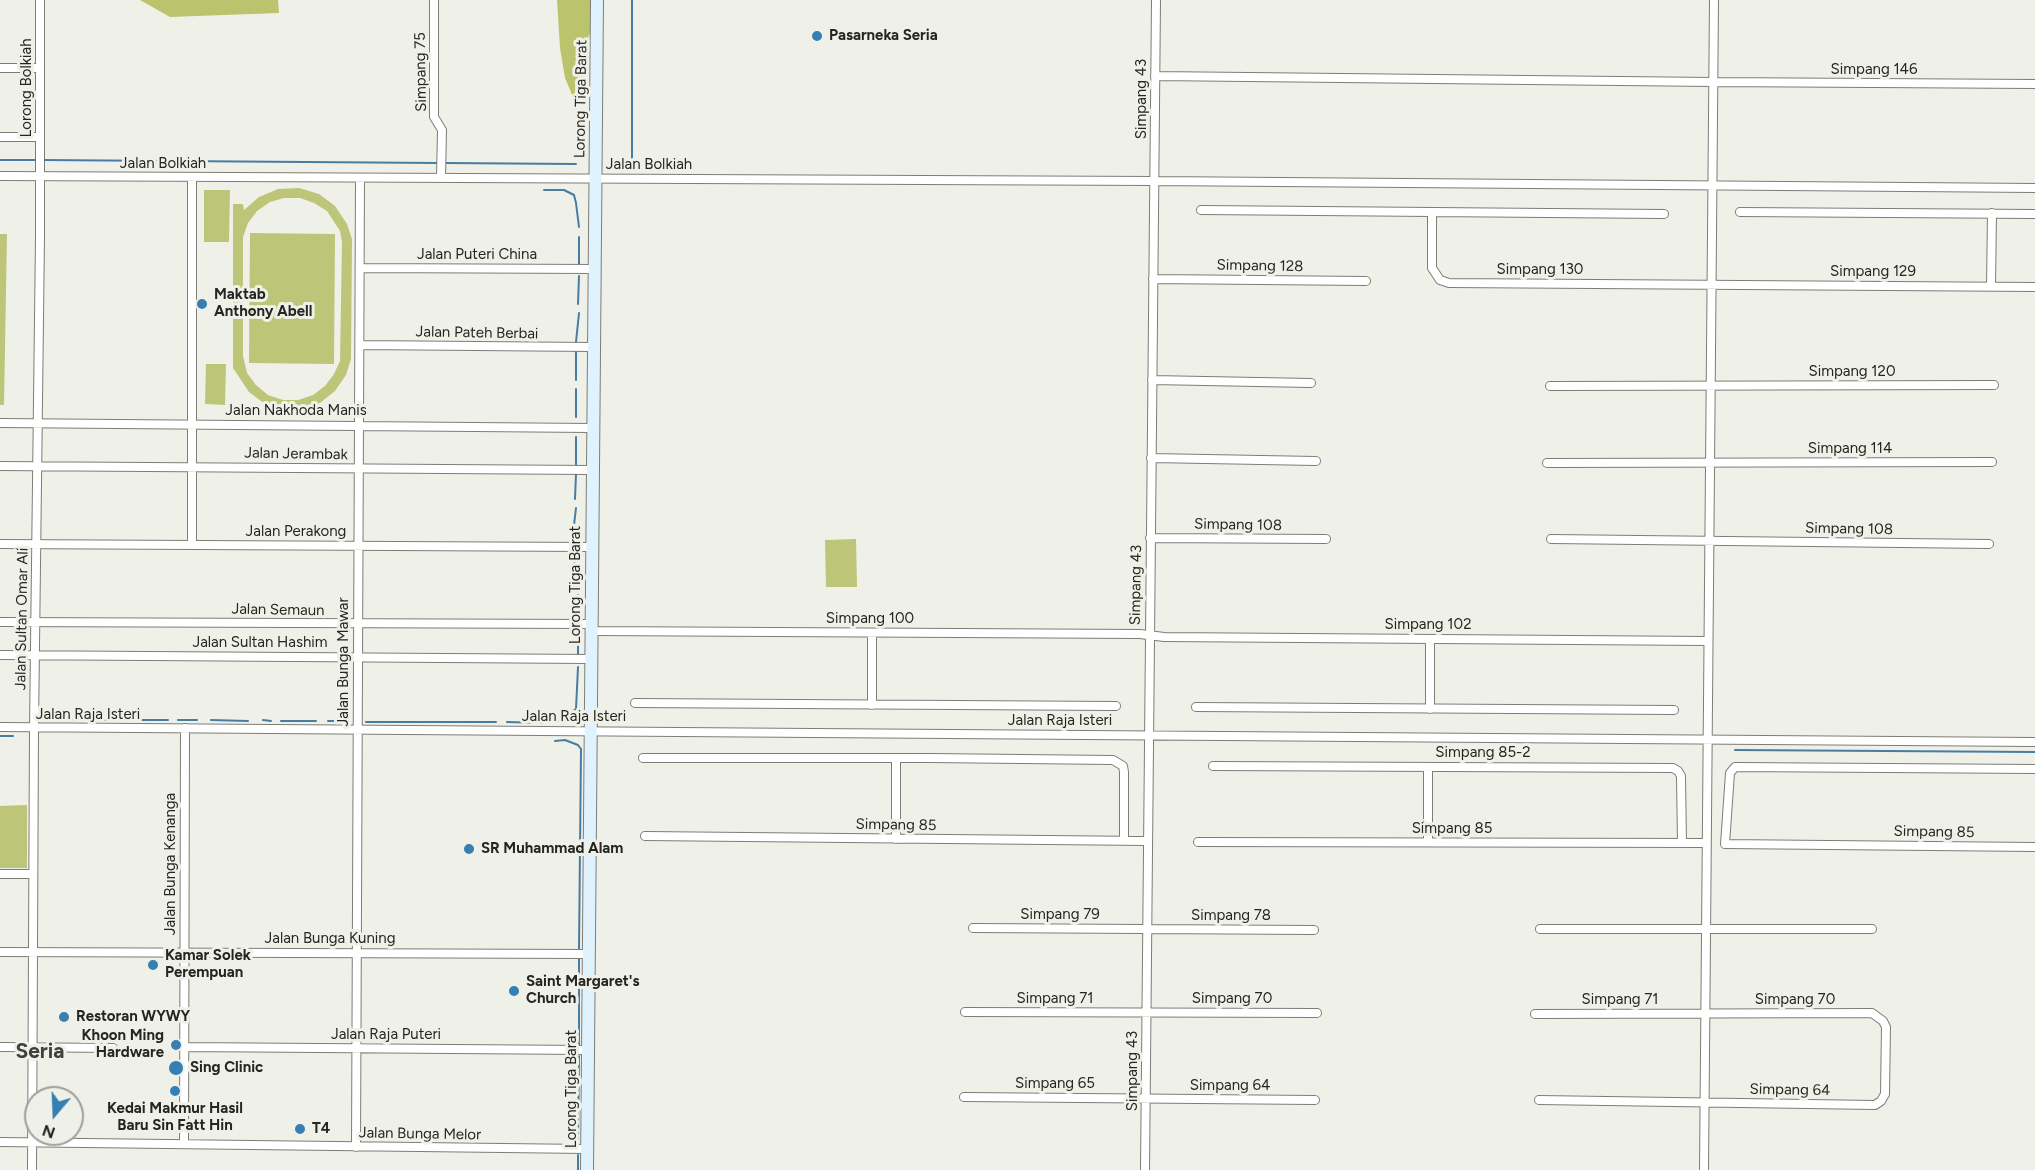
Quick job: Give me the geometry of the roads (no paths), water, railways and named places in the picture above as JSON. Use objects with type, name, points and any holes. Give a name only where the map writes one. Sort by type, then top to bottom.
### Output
[{"type":"main road","name":"Lorong Tiga Barat","points":[[587,1170],[597,0]]},
{"type":"street","name":"Lorong Bolkiah","points":[[40,0],[40,177]]},
{"type":"street","name":"Simpang 75","points":[[434,0],[434,117],[442,130],[442,174]]},
{"type":"street","name":"Simpang 43","points":[[1145,1170],[1156,0]]},
{"type":"street","points":[[1704,1170],[1714,0]]},
{"type":"street","points":[[0,68],[40,68]]},
{"type":"street","name":"Simpang 146","points":[[1155,76],[2035,84]]},
{"type":"street","points":[[0,137],[40,137]]},
{"type":"street","name":"Jalan Bolkiah","points":[[0,176],[360,178],[442,174],[595,179],[2035,188]]},
{"type":"street","name":"Jalan Sultan Omar Ali","points":[[32,1086],[40,177]]},
{"type":"street","points":[[192,177],[192,544]]},
{"type":"street","name":"Jalan Bunga Mawar","points":[[356,1147],[360,178]]},
{"type":"street","points":[[1201,210],[1664,214]]},
{"type":"street","name":"Simpang 130","points":[[1432,212],[1432,268],[1436,277],[1444,282],[1710,285]]},
{"type":"street","points":[[1740,212],[2035,214]]},
{"type":"street","points":[[1991,286],[1992,213]]},
{"type":"street","name":"Jalan Puteri China","points":[[360,268],[594,269]]},
{"type":"street","name":"Simpang 128","points":[[1153,279],[1366,281]]},
{"type":"street","name":"Simpang 129","points":[[1710,285],[2035,287]]},
{"type":"street","name":"Jalan Pateh Berbai","points":[[360,345],[593,347]]},
{"type":"street","points":[[1152,380],[1311,383]]},
{"type":"street","name":"Simpang 120","points":[[1550,386],[1994,385]]},
{"type":"street","name":"Jalan Nakhoda Manis","points":[[0,423],[592,428]]},
{"type":"street","points":[[1151,458],[1316,461]]},
{"type":"street","name":"Simpang 114","points":[[1547,463],[1992,462]]},
{"type":"street","name":"Jalan Jerambak","points":[[0,466],[592,470]]},
{"type":"street","name":"Simpang 108","points":[[1150,538],[1326,539]]},
{"type":"street","name":"Simpang 108","points":[[1551,539],[1989,544]]},
{"type":"street","name":"Jalan Perakong","points":[[0,543],[592,547]]},
{"type":"street","name":"Jalan Semaun","points":[[0,622],[591,627]]},
{"type":"street","name":"Simpang 100","points":[[591,627],[872,633],[1149,635]]},
{"type":"street","points":[[872,633],[872,705]]},
{"type":"street","name":"Simpang 102","points":[[1149,635],[1708,641]]},
{"type":"street","points":[[1430,639],[1430,709]]},
{"type":"street","name":"Jalan Sultan Hashim","points":[[0,655],[591,659]]},
{"type":"street","points":[[635,703],[1116,706]]},
{"type":"street","points":[[1196,708],[1674,710]]},
{"type":"street","name":"Jalan Raja Isteri","points":[[0,728],[2035,742]]},
{"type":"street","name":"Jalan Bunga Kenanga","points":[[184,1144],[185,728]]},
{"type":"street","points":[[643,758],[1100,759],[1118,762],[1123,766],[1124,772],[1124,841]]},
{"type":"street","points":[[896,758],[896,839]]},
{"type":"street","name":"Simpang 85-2","points":[[1213,766],[1673,768],[1681,776],[1682,843]]},
{"type":"street","points":[[1428,766],[1428,842]]},
{"type":"street","name":"Simpang 85","points":[[2035,769],[1735,767],[1730,773],[1725,843],[2035,847]]},
{"type":"street","name":"Simpang 85","points":[[645,837],[1147,841]]},
{"type":"street","name":"Simpang 85","points":[[1198,842],[1706,843]]},
{"type":"street","points":[[0,874],[33,874]]},
{"type":"street","name":"Simpang 79","points":[[973,928],[1147,929]]},
{"type":"street","name":"Simpang 78","points":[[1147,929],[1314,930]]},
{"type":"street","points":[[1540,929],[1872,929]]},
{"type":"street","name":"Jalan Bunga Kuning","points":[[0,952],[589,954]]},
{"type":"street","name":"Simpang 71","points":[[964,1012],[1146,1012]]},
{"type":"street","name":"Simpang 70","points":[[1146,1012],[1317,1013]]},
{"type":"street","name":"Simpang 70","points":[[1705,1014],[1872,1013],[1883,1021],[1886,1027],[1885,1094],[1875,1105]]},
{"type":"street","name":"Simpang 71","points":[[1535,1014],[1705,1014]]},
{"type":"street","points":[[0,1047],[112,1048]]},
{"type":"street","name":"Jalan Raja Puteri","points":[[184,1047],[587,1050]]},
{"type":"street","name":"Simpang 65","points":[[964,1097],[1146,1099]]},
{"type":"street","name":"Simpang 64","points":[[1146,1099],[1315,1100]]},
{"type":"street","points":[[1539,1100],[1704,1102]]},
{"type":"street","name":"Simpang 64","points":[[1704,1102],[1875,1105]]},
{"type":"street","name":"Jalan Bunga Melor","points":[[0,1142],[24,1143]]},
{"type":"street","name":"Jalan Bunga Melor","points":[[84,1143],[587,1149]]},
{"type":"street","name":"Jalan Sultan Omar Ali","points":[[32,1146],[32,1170]]},
{"type":"waterway","points":[[612,165],[632,164],[632,0]]},
{"type":"waterway","points":[[0,160],[36,160]]},
{"type":"waterway","points":[[42,160],[438,163]]},
{"type":"waterway","points":[[444,163],[576,164]]},
{"type":"waterway","points":[[544,190],[564,190],[574,195],[579,227]]},
{"type":"waterway","points":[[579,237],[579,264]]},
{"type":"waterway","points":[[578,304],[579,276]]},
{"type":"waterway","points":[[576,342],[579,313]]},
{"type":"waterway","points":[[576,351],[576,380]]},
{"type":"waterway","points":[[576,389],[576,417]]},
{"type":"waterway","points":[[576,437],[576,465]]},
{"type":"waterway","points":[[575,499],[576,474]]},
{"type":"waterway","points":[[572,542],[576,508]]},
{"type":"waterway","points":[[572,554],[579,578],[578,585]]},
{"type":"waterway","points":[[578,595],[578,619]]},
{"type":"waterway","points":[[578,630],[578,654]]},
{"type":"waterway","points":[[555,722],[576,709],[578,667]]},
{"type":"waterway","points":[[58,719],[109,720]]},
{"type":"waterway","points":[[118,720],[168,720]]},
{"type":"waterway","points":[[178,720],[197,720]]},
{"type":"waterway","points":[[211,720],[248,721]]},
{"type":"waterway","points":[[263,720],[271,721]]},
{"type":"waterway","points":[[281,721],[316,721]]},
{"type":"waterway","points":[[328,721],[347,721]]},
{"type":"waterway","points":[[366,722],[496,722]]},
{"type":"waterway","points":[[507,722],[545,723]]},
{"type":"waterway","points":[[0,736],[13,736]]},
{"type":"waterway","points":[[555,741],[565,740],[578,745],[581,749],[579,950]]},
{"type":"waterway","points":[[1735,750],[2035,752]]},
{"type":"waterway","points":[[579,958],[579,1046]]},
{"type":"waterway","points":[[578,1142],[579,1056]]},
{"type":"waterway","points":[[578,1155],[578,1170]]},
{"type":"place","name":"Pasarneka Seria","points":[[817,36]]},
{"type":"place","name":"Maktab Anthony Abell","points":[[202,304]]},
{"type":"place","name":"SR Muhammad Alam","points":[[469,849]]},
{"type":"place","name":"Kamar Solek Perempuan","points":[[153,965]]},
{"type":"place","name":"Saint Margaret's Church","points":[[514,991]]},
{"type":"place","name":"Restoran WYWY","points":[[64,1017]]},
{"type":"place","name":"Khoon Ming Hardware","points":[[176,1045]]},
{"type":"place","name":"Sing Clinic","points":[[176,1068]]},
{"type":"place","name":"Kedai Makmur Hasil Baru Sin Fatt Hin","points":[[175,1091]]},
{"type":"place","name":"T4","points":[[300,1129]]},
{"type":"district","name":"Seria","points":[[40,1052]]}]
